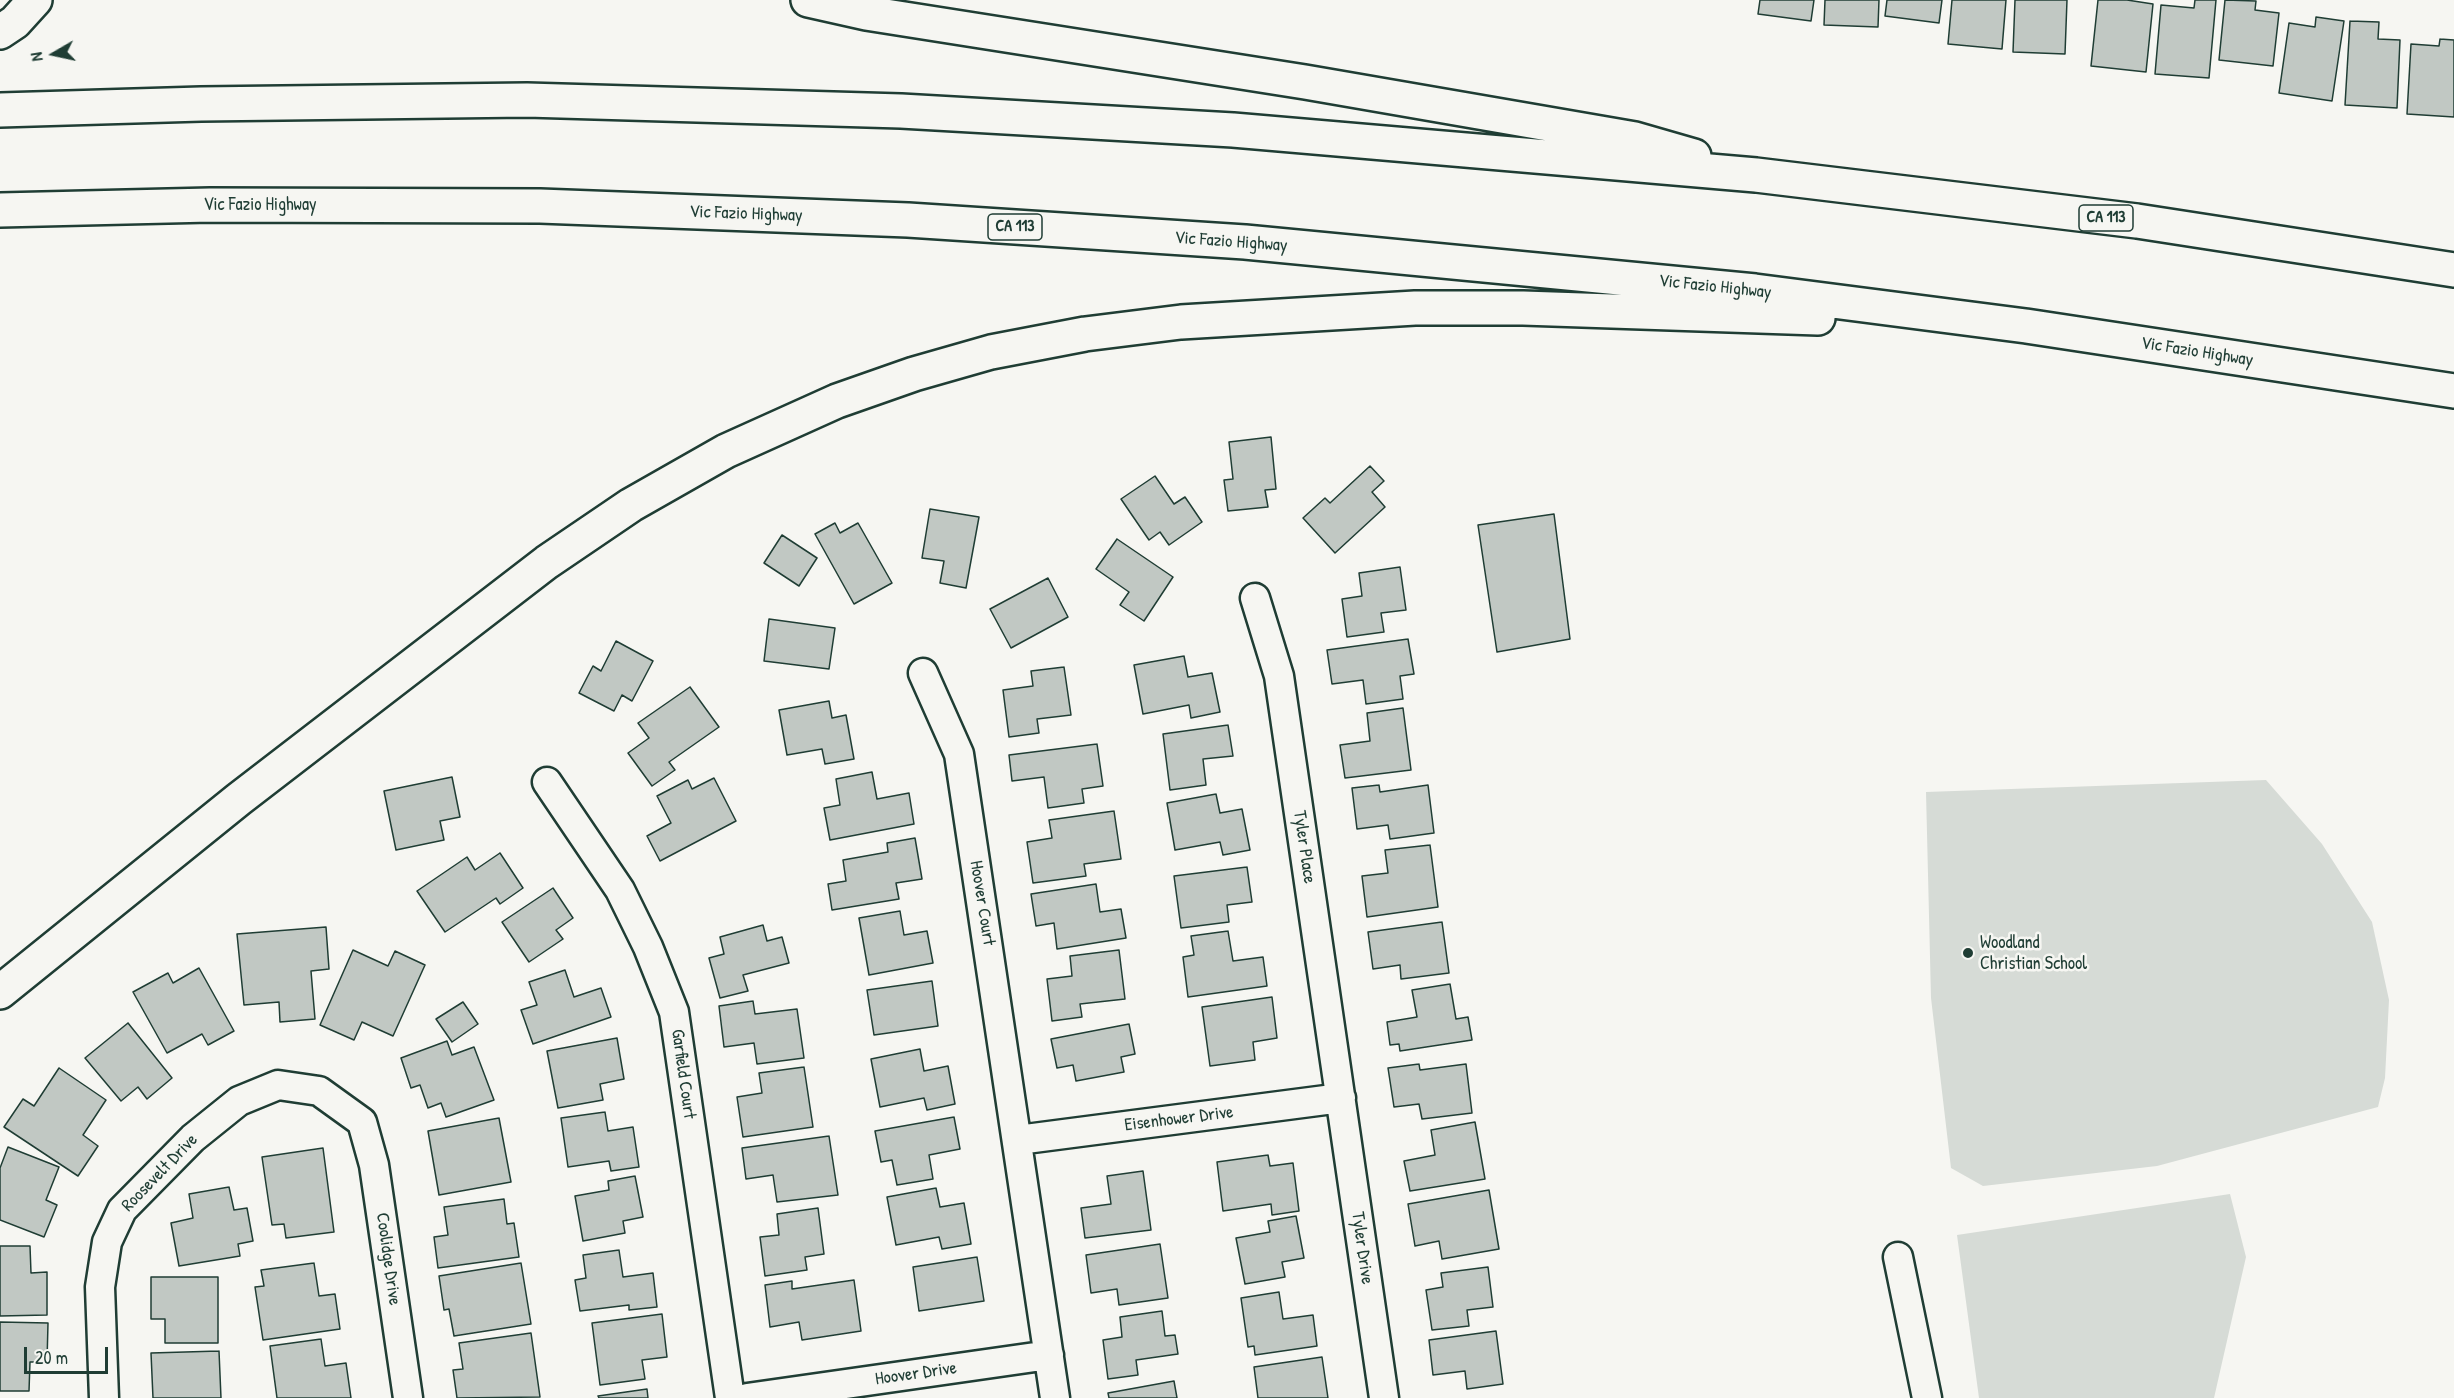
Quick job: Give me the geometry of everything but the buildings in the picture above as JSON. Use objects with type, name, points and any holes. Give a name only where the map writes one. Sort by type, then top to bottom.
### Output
[{"type":"highway","points":[[0,32],[15,22],[35,0]]},
{"type":"highway","points":[[808,0],[887,16],[1305,82],[1635,139],[1756,175]]},
{"type":"highway","name":"CA 113","points":[[0,110],[201,104],[527,100],[889,111],[1233,130],[1756,175],[2137,221],[2454,270]]},
{"type":"highway","name":"Vic Fazio Highway","points":[[1,210],[210,205],[528,206],[908,220],[1245,242],[1755,291],[2026,326],[2454,391]]},
{"type":"highway","points":[[0,992],[239,800],[566,549],[631,506],[726,451],[837,401],[914,374],[991,352],[1085,334],[1192,321],[1415,308],[1522,308],[2026,326]]},
{"type":"street","name":"Tyler Place","points":[[1255,598],[1279,676],[1341,1098]]},
{"type":"street","name":"Hoover Court","points":[[923,673],[959,754],[1018,1140]]},
{"type":"street","name":"Garfield Court","points":[[547,782],[620,890],[648,947],[675,1012],[730,1398]]},
{"type":"street","name":"Roosevelt Drive","points":[[104,1398],[100,1287],[107,1242],[122,1210],[193,1138],[239,1101],[278,1085],[319,1091],[362,1122]]},
{"type":"street","name":"Eisenhower Drive","points":[[1018,1140],[1341,1098]]},
{"type":"street","name":"Tyler Drive","points":[[1341,1098],[1384,1398]]},
{"type":"street","name":"Coolidge Drive","points":[[362,1122],[374,1165],[408,1398]]},
{"type":"street","points":[[1018,1140],[1055,1398]]},
{"type":"street","points":[[1898,1257],[1927,1398]]},
{"type":"street","name":"Hoover Drive","points":[[747,1398],[1049,1355]]},
{"type":"shaded area","points":[[2266,780],[2322,844],[2372,922],[2389,1000],[2385,1078],[2378,1107],[2157,1166],[1983,1186],[1951,1168],[1931,998],[1926,792]]},
{"type":"shaded area","points":[[2230,1194],[2246,1257],[2214,1398],[1979,1398],[1957,1235]]},
{"type":"place","name":"Woodland Christian School","points":[[1968,953]]}]
